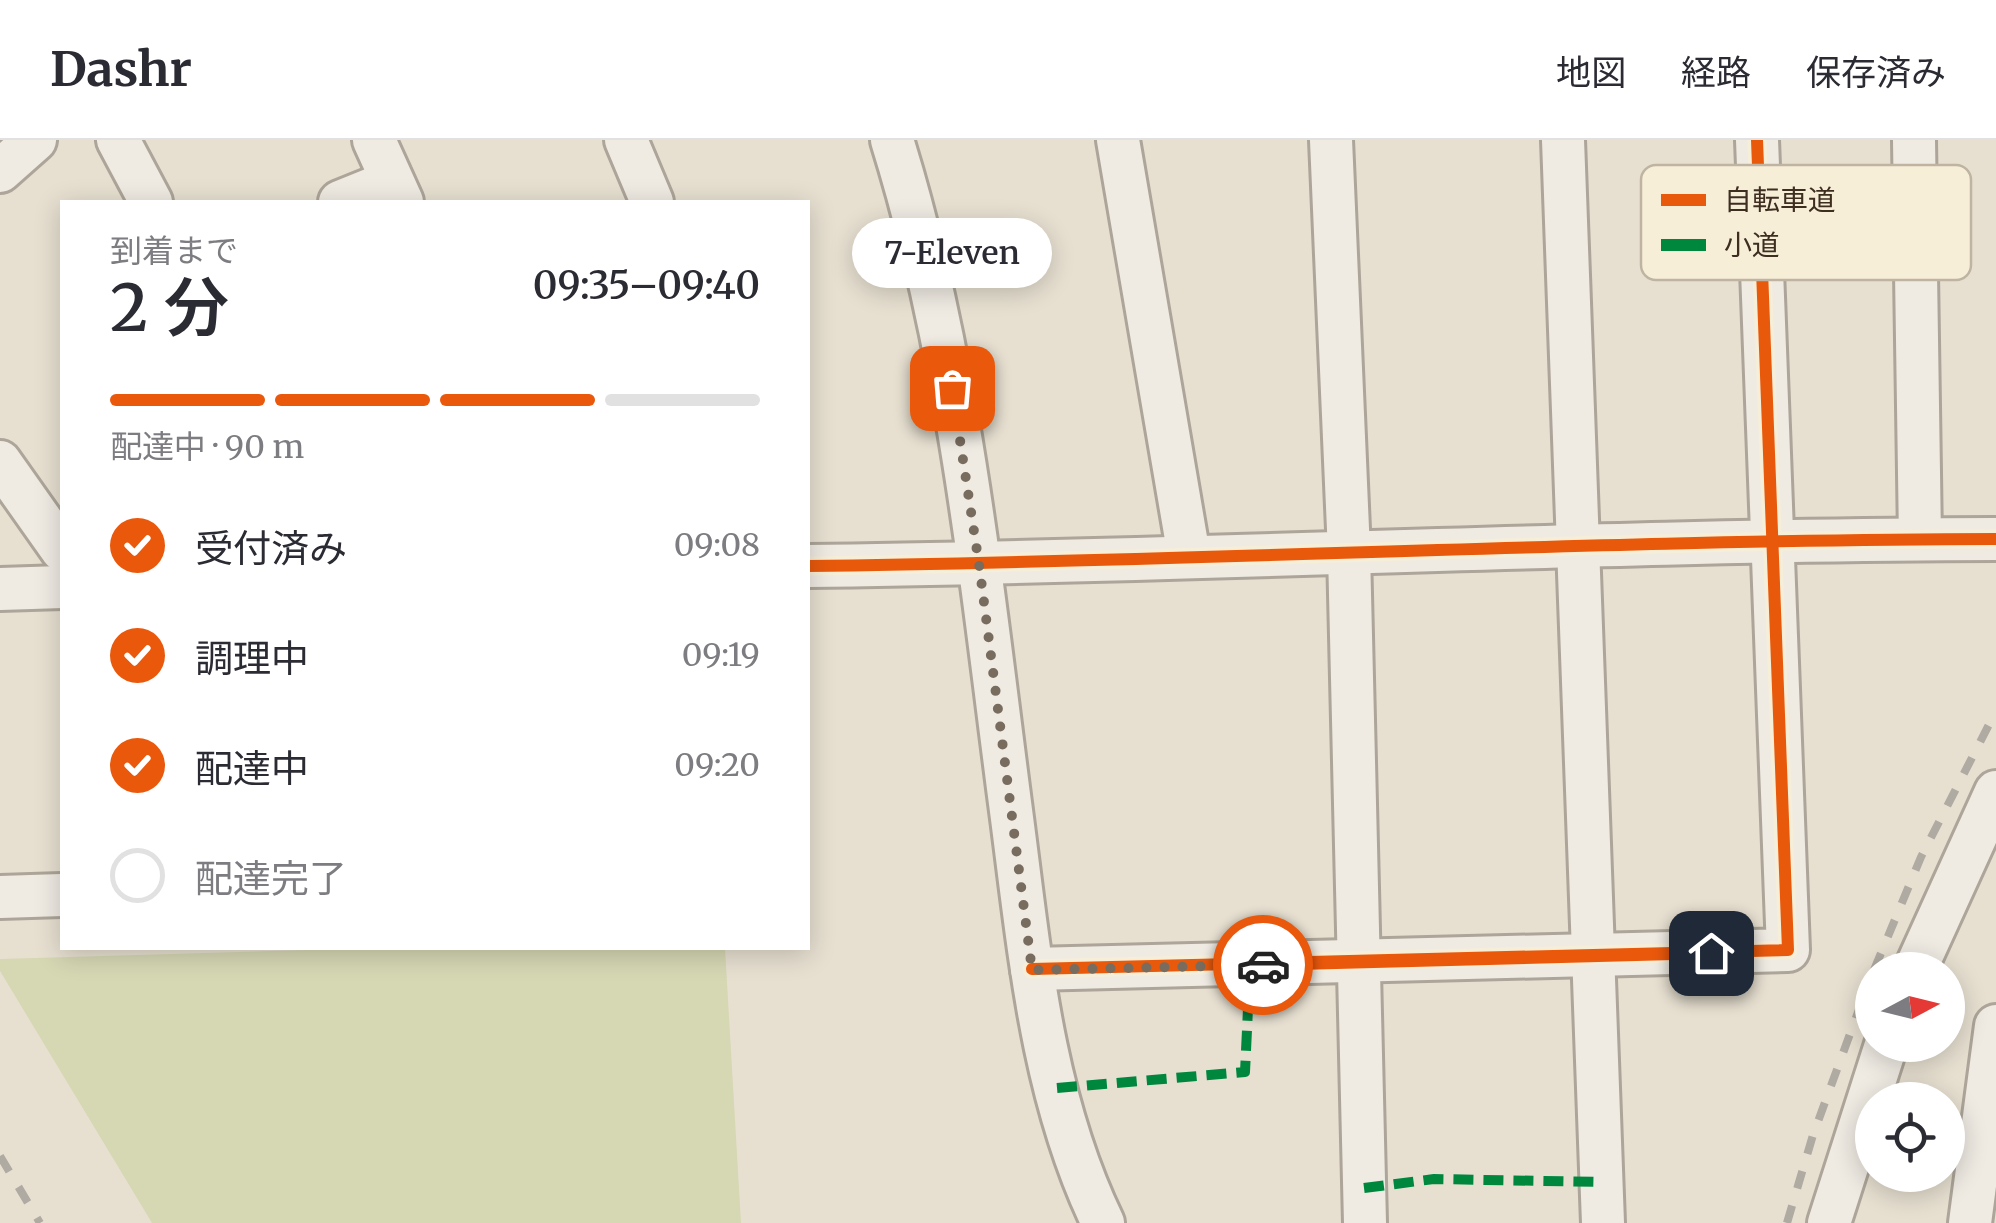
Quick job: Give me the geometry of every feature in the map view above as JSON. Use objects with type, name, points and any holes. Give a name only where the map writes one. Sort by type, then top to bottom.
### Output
[{"type":"street","points":[[0,171],[35,140]]},
{"type":"street","points":[[118,140],[150,200]]},
{"type":"street","points":[[351,200],[397,192],[374,140]]},
{"type":"street","points":[[626,140],[651,200]]},
{"type":"street","points":[[892,140],[946,351],[979,564],[1042,1039],[1086,1188],[1102,1223]]},
{"type":"street","points":[[1118,140],[1189,556]]},
{"type":"street","points":[[1331,140],[1350,552],[1365,1223]]},
{"type":"street","points":[[1563,140],[1603,1223]]},
{"type":"street","points":[[1756,140],[1757,165]]},
{"type":"street","points":[[1914,140],[1914,165]]},
{"type":"street","points":[[1032,970],[1788,950],[1761,280]]},
{"type":"street","points":[[1916,280],[1920,539]]},
{"type":"street","points":[[0,462],[60,547]]},
{"type":"street","points":[[810,566],[1580,544],[1996,539]]},
{"type":"street","points":[[0,589],[60,587]]},
{"type":"street","points":[[1923,952],[1996,792]]},
{"type":"street","points":[[0,896],[60,895]]},
{"type":"street","points":[[1970,1223],[1996,1026]]},
{"type":"street","points":[[1829,1223],[1881,1062]]},
{"type":"green space","points":[[308,950],[725,950],[741,1223],[152,1223],[0,971],[0,959]]},
{"type":"railway","points":[[1881,952],[1921,857],[1996,711]]},
{"type":"railway","points":[[1787,1223],[1813,1135],[1855,1020]]},
{"type":"railway","points":[[0,1156],[40,1223]]},
{"type":"marked path","points":[[1057,1088],[1245,1072],[1250,966]]},
{"type":"marked path","points":[[1364,1188],[1434,1179],[1602,1182]]},
{"type":"cycle path","points":[[1757,140],[1758,165]]},
{"type":"cycle path","points":[[1032,969],[1788,950],[1762,280]]},
{"type":"cycle path","points":[[810,566],[1996,539]]},
{"type":"way so far","points":[[952,388],[1032,970],[1263,965]]},
{"type":"place","name":"7-Eleven","points":[[952,388]]},
{"type":"route","points":[[1263,965],[1711,953]]}]
